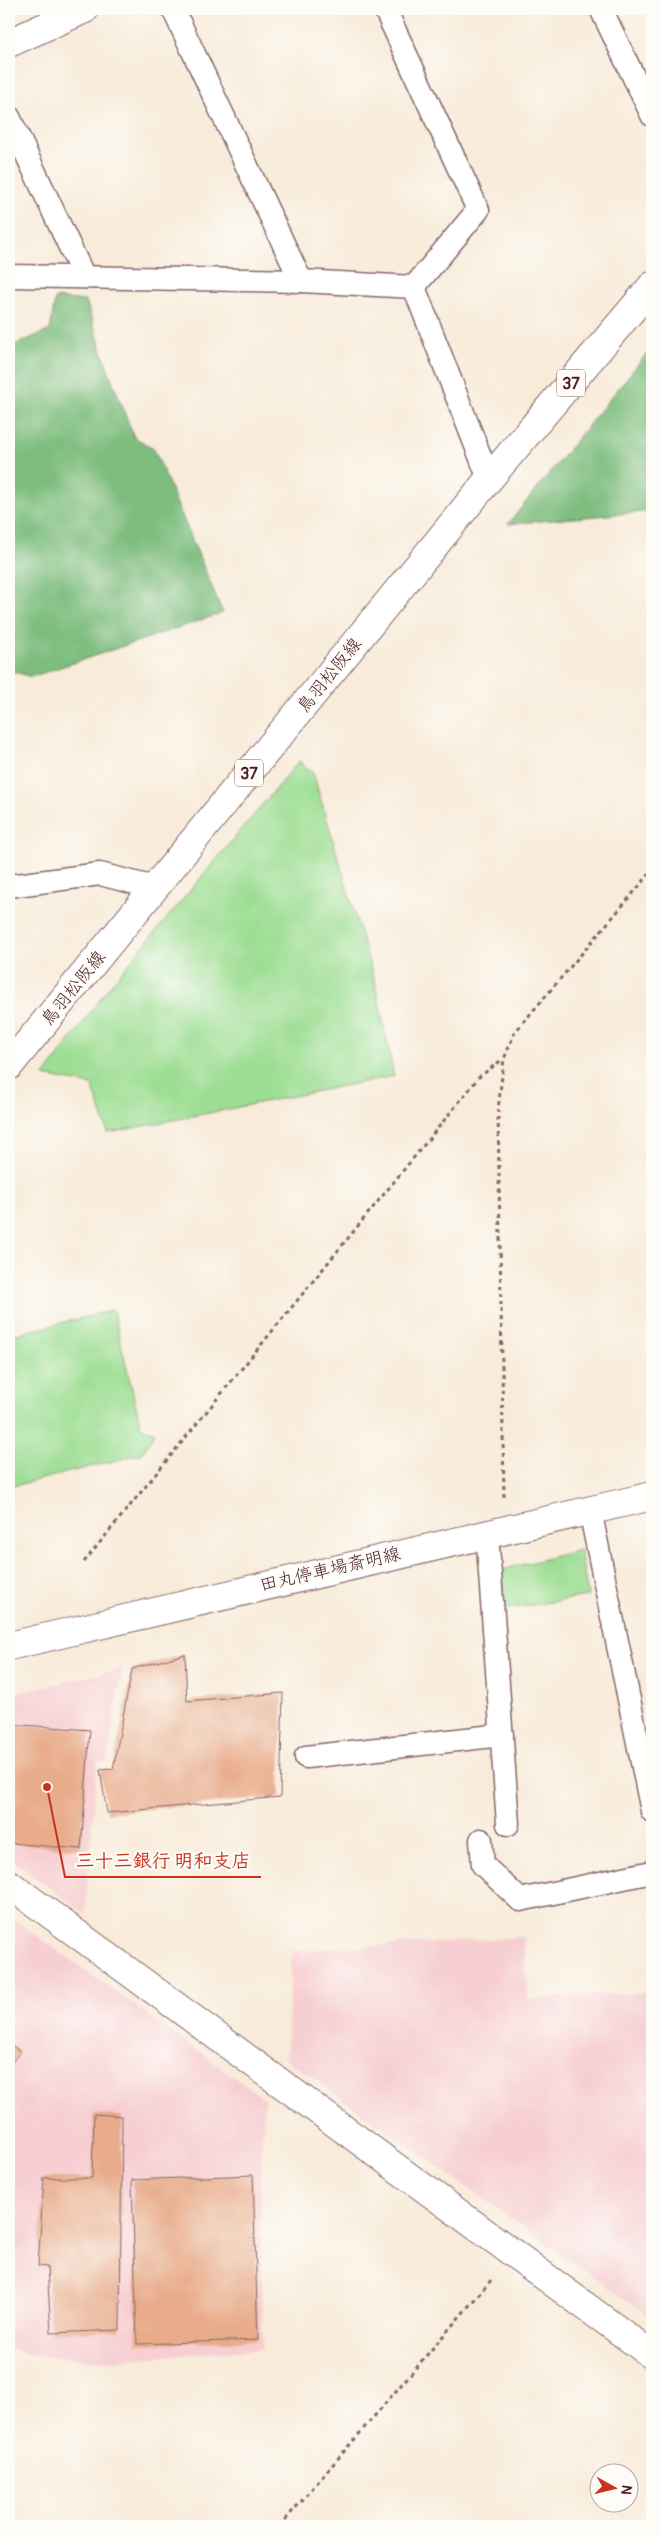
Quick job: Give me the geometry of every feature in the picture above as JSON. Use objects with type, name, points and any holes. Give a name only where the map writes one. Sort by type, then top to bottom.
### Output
[{"type":"main road","points":[[9,43],[85,9]]},
{"type":"main road","name":"鳥羽松阪線","points":[[9,1066],[489,479],[652,286]]},
{"type":"main road","name":"田丸停車場斎明線","points":[[9,1646],[495,1530],[652,1496]]},
{"type":"main road","points":[[9,1884],[652,2355]]},
{"type":"lane","points":[[173,9],[301,281]]},
{"type":"lane","points":[[385,9],[478,210],[414,287]]},
{"type":"lane","points":[[601,9],[652,115]]},
{"type":"lane","points":[[9,117],[84,277]]},
{"type":"lane","points":[[9,276],[301,281],[414,287]]},
{"type":"lane","points":[[414,287],[489,479]]},
{"type":"lane","points":[[9,886],[100,874],[155,888]]},
{"type":"lane","points":[[590,1510],[652,1811]]},
{"type":"lane","points":[[495,1530],[502,1735],[508,1824]]},
{"type":"lane","points":[[306,1757],[502,1735]]},
{"type":"lane","points":[[481,1840],[483,1865],[520,1900],[652,1872]]},
{"type":"path","points":[[495,1530],[498,1110],[504,1058],[515,1032],[652,871]]},
{"type":"path","points":[[84,1562],[479,1077],[504,1058]]},
{"type":"path","points":[[280,2526],[514,2253]]},
{"type":"shaded area","points":[[122,1669],[107,1762],[97,1761],[85,1914],[9,1858],[9,1694]]},
{"type":"shaded area","points":[[9,1916],[265,2099],[260,2176],[263,2349],[99,2361],[26,2354],[9,2349]]},
{"type":"shaded area","points":[[523,1937],[529,1999],[652,1992],[652,2318],[286,2059],[292,1951]]},
{"type":"green space","points":[[55,298],[86,301],[109,372],[134,437],[154,449],[223,613],[31,677],[9,670],[9,347],[50,330]]},
{"type":"green space","points":[[652,347],[652,511],[508,524]]},
{"type":"green space","points":[[299,761],[313,773],[376,986],[394,1076],[108,1133],[92,1085],[44,1076],[109,987]]},
{"type":"green space","points":[[113,1310],[141,1427],[155,1432],[142,1454],[9,1487],[9,1336]]},
{"type":"green space","points":[[580,1550],[588,1596],[507,1609],[501,1570]]},
{"type":"building","points":[[185,1654],[187,1701],[283,1693],[280,1797],[107,1813],[100,1770],[113,1769],[132,1669]]},
{"type":"building","points":[[9,1724],[90,1730],[81,1849],[9,1843]]},
{"type":"building","points":[[9,2043],[20,2052],[9,2066]]},
{"type":"building","points":[[94,2114],[122,2116],[120,2330],[51,2333],[47,2267],[38,2266],[44,2178],[92,2178]]},
{"type":"building","points":[[253,2175],[258,2340],[137,2344],[132,2180]]},
{"type":"place","name":"三十三銀行 明和支店","points":[[47,1787]]}]
